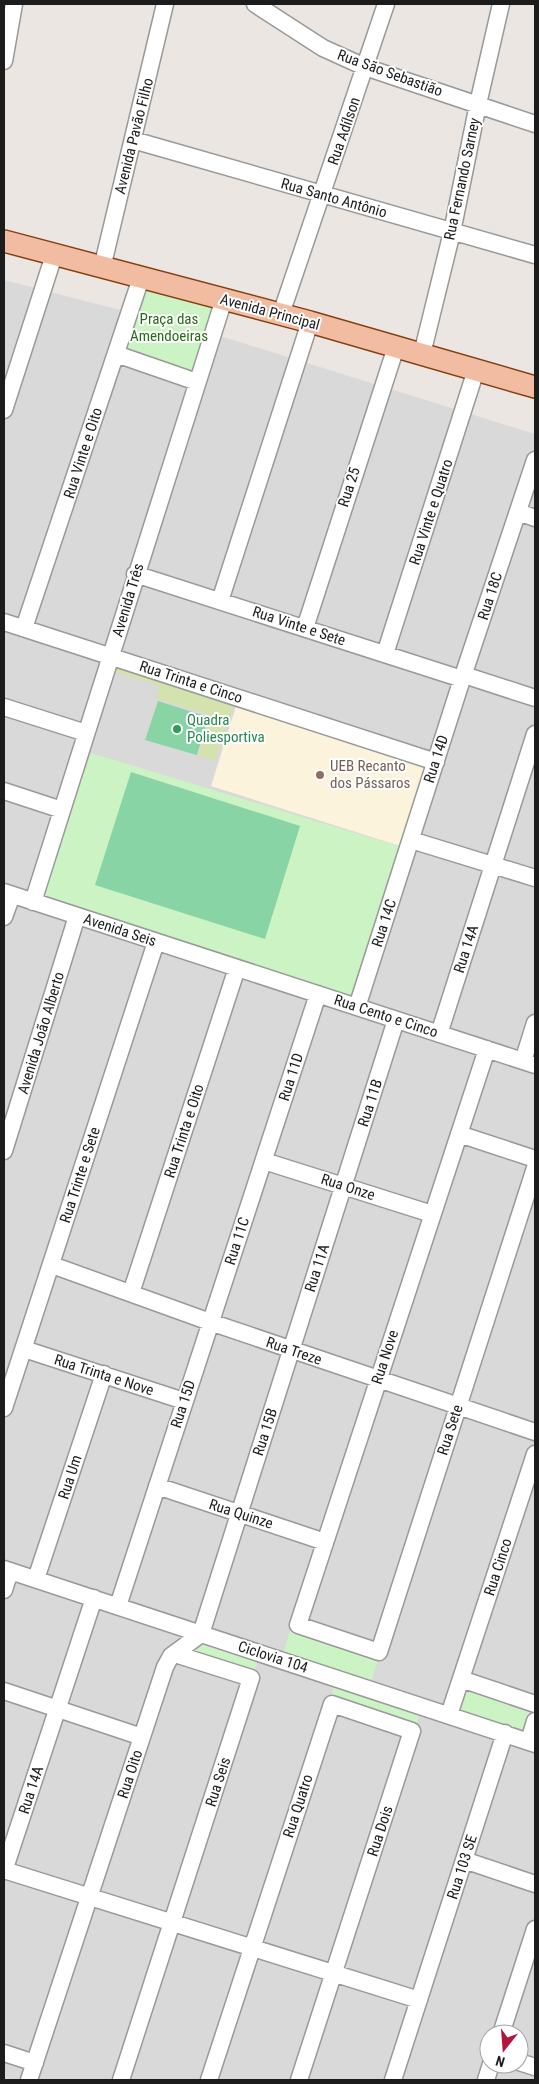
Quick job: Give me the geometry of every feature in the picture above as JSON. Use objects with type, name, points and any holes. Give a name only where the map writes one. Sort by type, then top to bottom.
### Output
[{"type":"main road","name":"Avenida Principal","points":[[4,241],[282,314],[476,370],[534,382]]},
{"type":"street","points":[[4,61],[14,4]]},
{"type":"street","name":"Avenida Pavão Filho","points":[[102,268],[165,4]]},
{"type":"street","name":"Rua São Sebastião","points":[[255,4],[323,48],[365,68],[535,124]]},
{"type":"street","name":"Rua Adílson","points":[[282,314],[386,4]]},
{"type":"street","name":"Rua Fernando Sarney","points":[[422,354],[452,232],[501,4]]},
{"type":"street","name":"Rua Santo Antônio","points":[[133,140],[535,256]]},
{"type":"street","points":[[4,410],[54,255]]},
{"type":"street","name":"Rua Vinte e Oito","points":[[24,628],[141,278]]},
{"type":"street","name":"Avenida Três","points":[[33,902],[224,299]]},
{"type":"street","points":[[220,601],[310,322]]},
{"type":"street","name":"Rua 25","points":[[304,628],[396,347]]},
{"type":"street","points":[[116,354],[197,382]]},
{"type":"street","name":"Rua Vinte e Quatro","points":[[385,654],[476,370]]},
{"type":"street","name":"Rua 18C","points":[[463,677],[535,460]]},
{"type":"street","points":[[518,512],[535,518]]},
{"type":"street","name":"Rua Vinte e Sete","points":[[136,574],[385,654],[535,698]]},
{"type":"street","name":"Rua Trinta e Cinco","points":[[4,622],[436,762]]},
{"type":"street","name":"Rua 14D","points":[[410,840],[463,677]]},
{"type":"street","points":[[4,707],[86,733]]},
{"type":"street","name":"Rua 14A","points":[[439,1034],[535,734]]},
{"type":"street","points":[[4,791],[62,810]]},
{"type":"street","points":[[410,840],[535,878]]},
{"type":"street","name":"Rua 14C","points":[[357,1007],[410,840]]},
{"type":"street","points":[[4,917],[8,893]]},
{"type":"street","name":"Avenida Seis","points":[[8,893],[237,968]]},
{"type":"street","name":"Avenida João Alberto","points":[[4,1151],[77,916]]},
{"type":"street","name":"Rua Trinte e Sete","points":[[4,1408],[156,942]]},
{"type":"street","name":"Rua Cento e Cinco","points":[[237,968],[529,1063]]},
{"type":"street","name":"Rua Trinta e Oito","points":[[131,1294],[237,968]]},
{"type":"street","name":"Rua 11D","points":[[264,1160],[318,994]]},
{"type":"street","name":"Rua 11B","points":[[343,1186],[396,1020]]},
{"type":"street","points":[[529,1063],[535,1023]]},
{"type":"street","name":"Rua Nove","points":[[338,1639],[298,1626],[487,1049]]},
{"type":"street","points":[[459,1134],[535,1159]]},
{"type":"street","name":"Rua Onze","points":[[264,1160],[432,1214]]},
{"type":"street","name":"Rua 11C","points":[[210,1322],[264,1160]]},
{"type":"street","name":"Rua Sete","points":[[338,1639],[379,1652],[535,1168]]},
{"type":"street","name":"Rua 11A","points":[[291,1350],[343,1186]]},
{"type":"street","points":[[52,1265],[210,1322]]},
{"type":"street","name":"Rua Treze","points":[[210,1322],[535,1432]]},
{"type":"street","name":"Rua 15D","points":[[118,1606],[210,1322]]},
{"type":"street","name":"Rua Trinta e Nove","points":[[24,1349],[184,1401]]},
{"type":"street","name":"Rua 15B","points":[[200,1634],[291,1350]]},
{"type":"street","name":"Rua Um","points":[[36,1580],[104,1374]]},
{"type":"street","name":"Rua Cinco","points":[[449,1715],[535,1454]]},
{"type":"street","name":"Rua Quinze","points":[[157,1486],[325,1542]]},
{"type":"street","points":[[4,1590],[7,1570]]},
{"type":"street","name":"Ciclovia 104","points":[[7,1570],[532,1742]]},
{"type":"street","name":"Rua 14A","points":[[4,1870],[94,1598]]},
{"type":"street","name":"Rua Oito","points":[[29,2080],[165,1667],[171,1656],[200,1634]]},
{"type":"street","name":"Rua Seis","points":[[121,2080],[251,1678],[175,1654]]},
{"type":"street","points":[[461,1679],[535,1704]]},
{"type":"street","points":[[4,1691],[142,1737]]},
{"type":"street","name":"Rua Quatro","points":[[209,2080],[332,1704],[371,1717]]},
{"type":"street","name":"Rua Dois","points":[[299,2080],[412,1731],[371,1717]]},
{"type":"street","points":[[532,1742],[535,1721]]},
{"type":"street","name":"Rua 103 SE","points":[[393,2080],[505,1734]]},
{"type":"street","points":[[464,1860],[535,1884]]},
{"type":"street","points":[[4,1870],[419,2000]]},
{"type":"street","points":[[505,2024],[528,1973],[535,1929]]},
{"type":"street","points":[[4,2053],[35,2063]]},
{"type":"shaded area","points":[[4,280],[217,335],[535,434],[535,2080],[4,2080]]},
{"type":"shaded area","name":"UEB Recanto dos Pássaros","points":[[237,703],[430,764],[403,847],[211,786]]},
{"type":"green space","name":"Praça das Amendoeiras","points":[[142,279],[223,300],[196,380],[118,353]]},
{"type":"green space","points":[[117,665],[235,701],[215,761],[198,756],[210,715],[156,698],[160,686],[115,672]]},
{"type":"green space","name":"Quadra Poliesportiva","points":[[158,701],[208,717],[197,755],[145,740]]},
{"type":"green space","points":[[91,753],[405,848],[353,997],[40,896]]},
{"type":"green space","points":[[131,772],[300,826],[265,939],[95,885]]},
{"type":"green space","points":[[291,1627],[379,1658],[371,1681],[283,1653]]},
{"type":"green space","points":[[212,1643],[259,1658],[253,1674],[187,1652],[195,1645]]},
{"type":"green space","points":[[335,1681],[421,1709],[416,1726],[331,1698]]},
{"type":"green space","points":[[462,1684],[535,1709],[527,1733],[455,1709]]},
{"type":"place","name":"Quadra Poliesportiva","points":[[177,729]]},
{"type":"place","name":"UEB Recanto dos Pássaros","points":[[320,775]]}]
